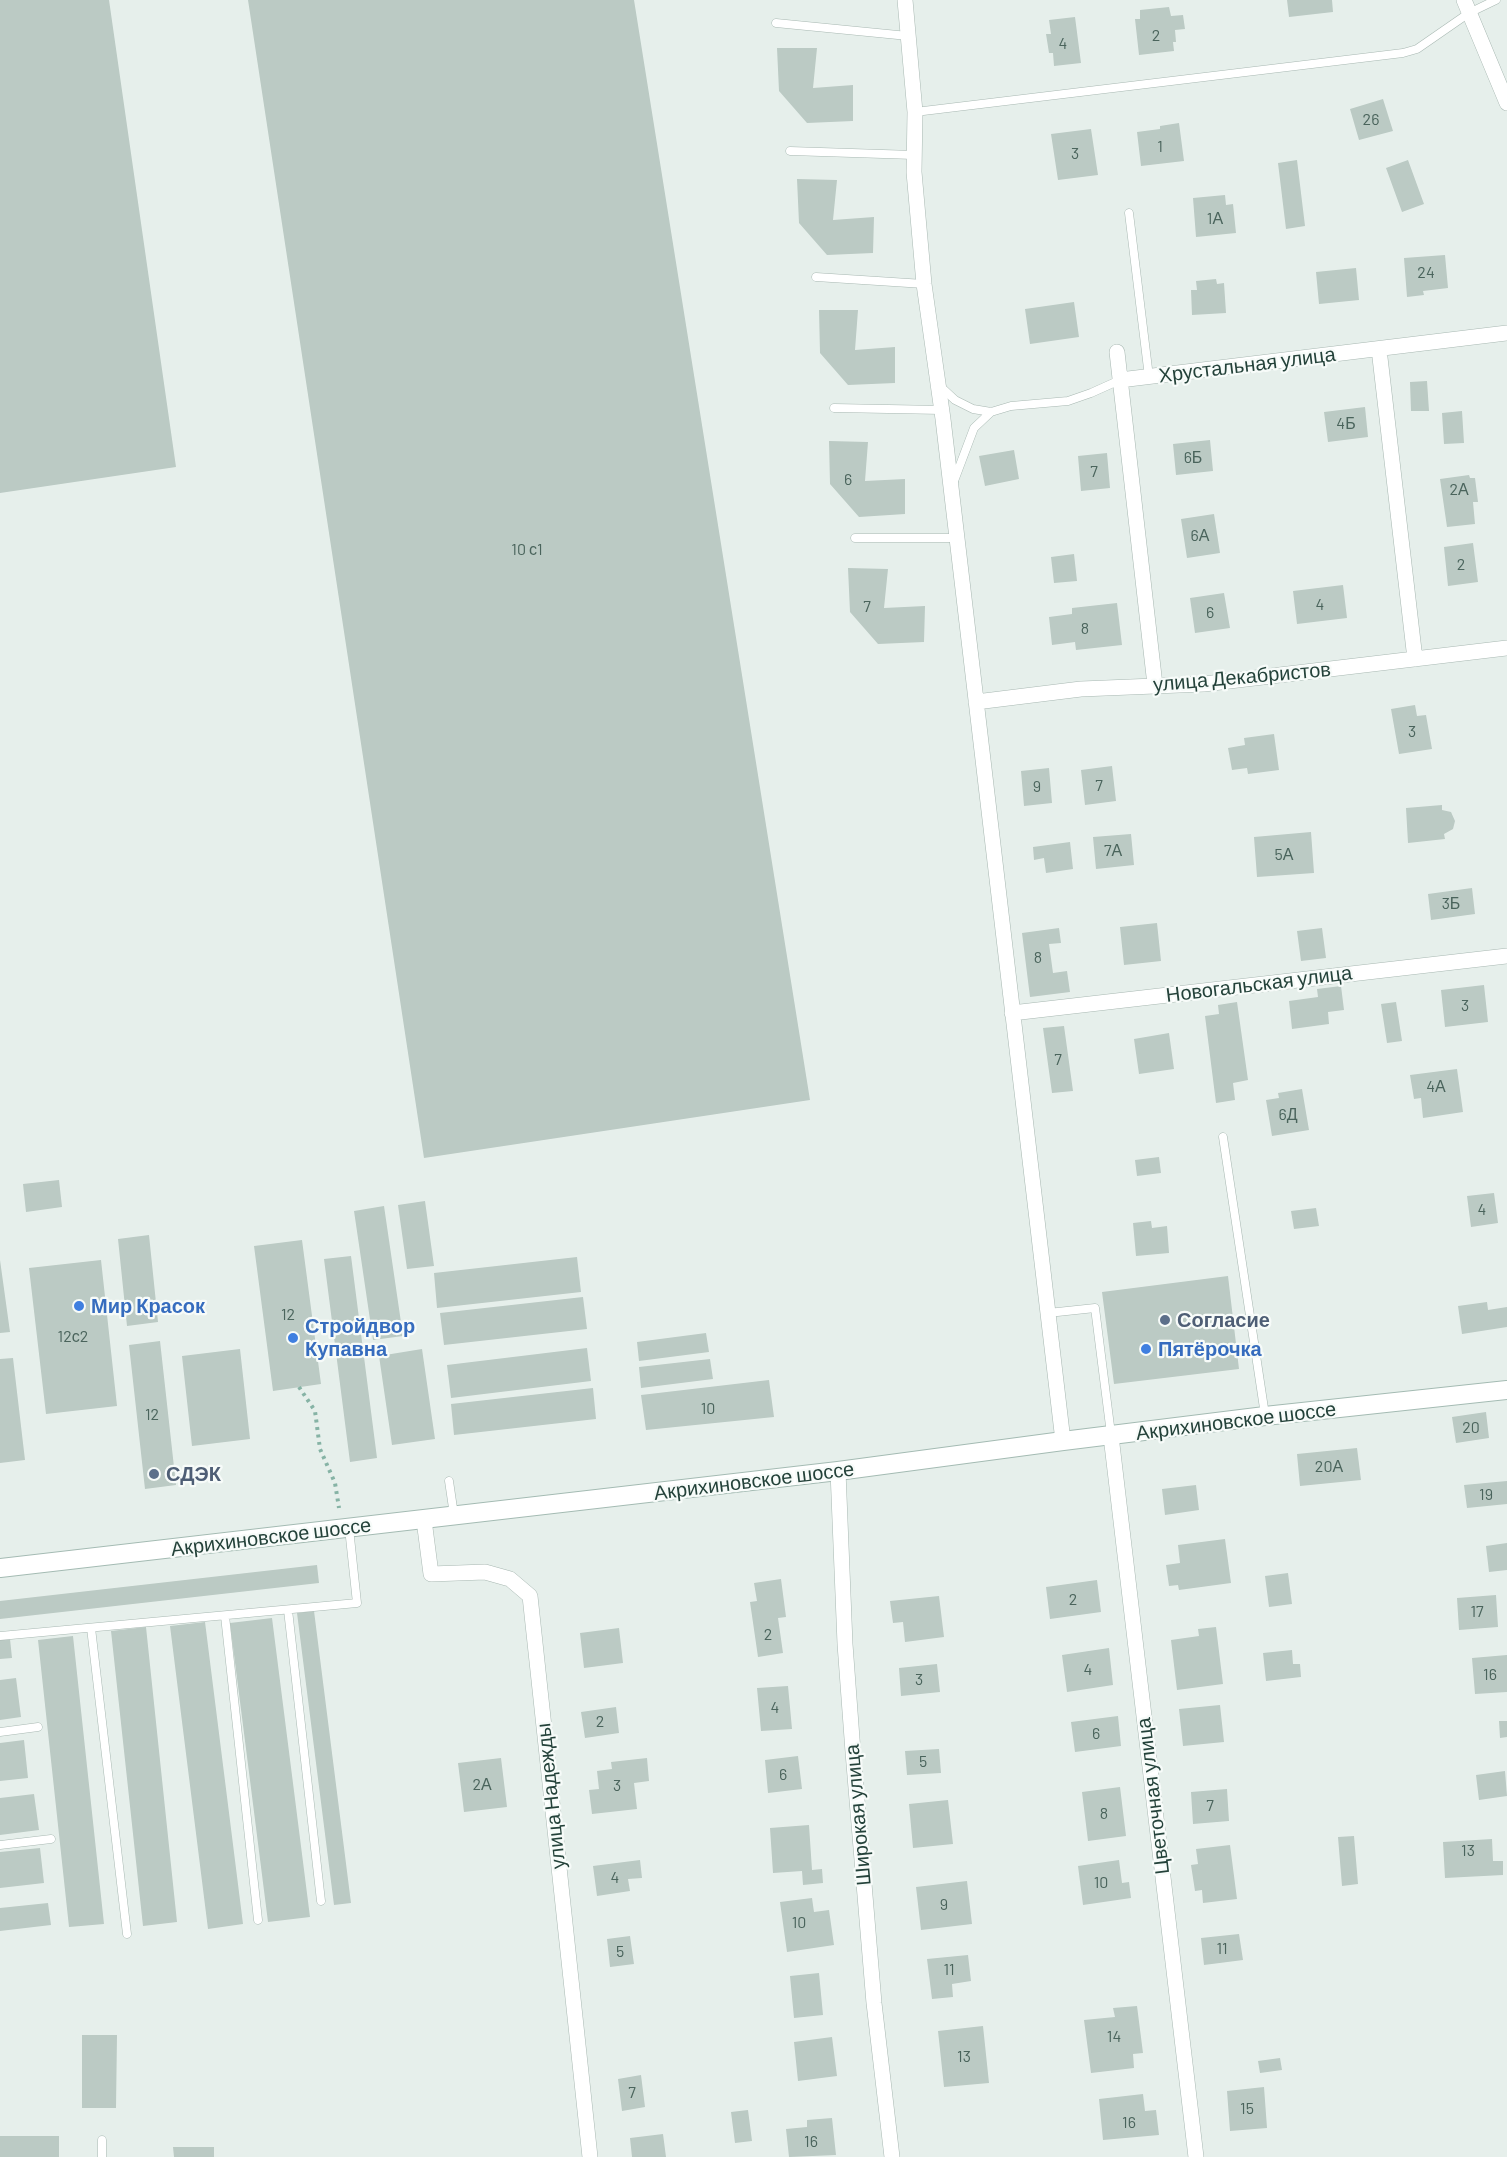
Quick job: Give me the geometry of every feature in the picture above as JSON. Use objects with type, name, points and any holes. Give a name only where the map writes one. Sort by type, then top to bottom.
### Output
[{"type":"main road","name":"Акрихиновское шоссе","points":[[0,1568],[838,1471],[1265,1416],[1507,1390]]},
{"type":"street","points":[[905,0],[915,112],[914,172],[924,284],[942,410],[1063,1441]]},
{"type":"street","points":[[1466,6],[1507,104]]},
{"type":"street","name":"Хрустальная улица","points":[[1120,380],[1507,333]]},
{"type":"street","points":[[1378,349],[1415,659]]},
{"type":"street","points":[[1117,352],[1155,686]]},
{"type":"street","name":"улица Декабристов","points":[[976,702],[1081,689],[1204,684],[1507,648]]},
{"type":"street","name":"Новогальская улица","points":[[1012,1013],[1507,956]]},
{"type":"street","name":"Цветочная улица","points":[[1111,1436],[1196,2157]]},
{"type":"street","name":"Широкая улица","points":[[838,1471],[852,1752],[874,2003],[892,2157]]},
{"type":"street","name":"улица Надежды","points":[[424,1520],[430,1574],[486,1572],[510,1579],[530,1596],[590,2157]]},
{"type":"lane","points":[[915,112],[1403,53],[1417,49],[1466,6],[1496,0]]},
{"type":"lane","points":[[776,22],[908,36]]},
{"type":"lane","points":[[790,151],[914,155]]},
{"type":"lane","points":[[1129,213],[1149,377]]},
{"type":"lane","points":[[816,277],[924,284]]},
{"type":"lane","name":"Хрустальная улица","points":[[991,412],[1011,406],[1068,401],[1120,380]]},
{"type":"lane","points":[[938,384],[955,400],[973,409],[991,412]]},
{"type":"lane","points":[[834,408],[942,410]]},
{"type":"lane","points":[[951,489],[974,428],[991,412]]},
{"type":"lane","points":[[855,538],[957,538]]},
{"type":"lane","points":[[1223,1137],[1265,1416]]},
{"type":"lane","points":[[1048,1312],[1095,1308],[1111,1436]]},
{"type":"lane","points":[[449,1481],[454,1516]]},
{"type":"lane","points":[[0,1636],[357,1603],[349,1528]]},
{"type":"lane","points":[[288,1610],[321,1902]]},
{"type":"lane","points":[[225,1616],[258,1920]]},
{"type":"lane","points":[[91,1628],[127,1934]]},
{"type":"lane","points":[[0,1732],[38,1727]]},
{"type":"lane","points":[[0,1845],[51,1839]]},
{"type":"lane","points":[[102,2140],[102,2157]]},
{"type":"path","points":[[299,1387],[315,1411],[320,1449],[334,1483],[339,1508]]},
{"type":"building","points":[[0,0],[109,0],[176,467],[0,493]]},
{"type":"building","points":[[248,0],[634,0],[810,1100],[424,1158]]},
{"type":"building","points":[[1287,0],[1332,0],[1333,12],[1289,17]]},
{"type":"building","points":[[1169,7],[1171,16],[1183,15],[1185,29],[1175,30],[1174,51],[1139,55],[1135,19],[1140,19],[1140,10]]},
{"type":"building","points":[[1075,17],[1081,63],[1054,66],[1053,53],[1049,53],[1046,34],[1051,34],[1049,20]]},
{"type":"building","points":[[777,48],[817,48],[813,88],[853,85],[853,121],[807,123],[779,91]]},
{"type":"building","points":[[1383,99],[1393,131],[1359,140],[1350,109]]},
{"type":"building","points":[[1179,123],[1184,161],[1141,166],[1137,132],[1160,129],[1160,126]]},
{"type":"building","points":[[1091,129],[1098,175],[1058,180],[1051,134]]},
{"type":"building","points":[[1297,160],[1305,226],[1286,229],[1278,163]]},
{"type":"building","points":[[1408,160],[1424,204],[1402,212],[1386,168]]},
{"type":"building","points":[[797,179],[837,180],[833,220],[874,217],[873,253],[827,255],[799,223]]},
{"type":"building","points":[[1225,195],[1226,205],[1233,204],[1236,233],[1196,237],[1193,198]]},
{"type":"building","points":[[1445,255],[1448,288],[1423,291],[1424,295],[1407,297],[1404,258]]},
{"type":"building","points":[[1356,268],[1359,300],[1319,304],[1316,272]]},
{"type":"building","points":[[1216,279],[1217,284],[1224,283],[1226,313],[1192,315],[1191,290],[1197,290],[1196,281]]},
{"type":"building","points":[[1074,302],[1079,337],[1030,344],[1025,309]]},
{"type":"building","points":[[819,310],[858,310],[855,350],[895,347],[895,383],[848,385],[820,353]]},
{"type":"building","points":[[1427,381],[1429,411],[1411,411],[1410,382]]},
{"type":"building","points":[[1365,407],[1368,437],[1328,442],[1324,412]]},
{"type":"building","points":[[1462,411],[1464,443],[1444,444],[1442,413]]},
{"type":"building","points":[[1210,440],[1213,471],[1176,475],[1173,444]]},
{"type":"building","points":[[829,441],[868,442],[865,481],[905,479],[905,514],[859,517],[830,484]]},
{"type":"building","points":[[1014,450],[1019,479],[985,486],[979,456]]},
{"type":"building","points":[[1107,453],[1110,488],[1081,491],[1078,456]]},
{"type":"building","points":[[1469,475],[1470,478],[1475,478],[1478,502],[1473,502],[1475,524],[1447,527],[1440,479]]},
{"type":"building","points":[[1214,514],[1220,553],[1187,558],[1181,519]]},
{"type":"building","points":[[1473,543],[1478,582],[1448,586],[1444,547]]},
{"type":"building","points":[[1074,554],[1077,581],[1054,583],[1051,557]]},
{"type":"building","points":[[848,568],[888,569],[884,608],[925,606],[924,642],[878,644],[850,612]]},
{"type":"building","points":[[1343,585],[1347,618],[1297,624],[1293,591]]},
{"type":"building","points":[[1224,593],[1230,628],[1195,633],[1190,598]]},
{"type":"building","points":[[1117,603],[1122,645],[1076,650],[1075,642],[1052,645],[1049,617],[1072,614],[1072,608]]},
{"type":"building","points":[[1415,705],[1417,716],[1426,715],[1432,749],[1399,754],[1391,709]]},
{"type":"building","points":[[1274,734],[1279,770],[1248,774],[1247,768],[1232,770],[1228,748],[1245,745],[1244,738]]},
{"type":"building","points":[[1112,766],[1116,801],[1085,805],[1081,770]]},
{"type":"building","points":[[1049,768],[1052,803],[1024,806],[1021,771]]},
{"type":"building","points":[[1442,805],[1442,810],[1451,812],[1455,821],[1453,829],[1444,834],[1445,839],[1408,843],[1406,808]]},
{"type":"building","points":[[1311,832],[1314,873],[1257,877],[1254,837]]},
{"type":"building","points":[[1131,834],[1134,865],[1096,869],[1093,837]]},
{"type":"building","points":[[1070,842],[1073,869],[1046,873],[1044,858],[1034,860],[1033,847]]},
{"type":"building","points":[[1472,888],[1475,914],[1431,920],[1428,894]]},
{"type":"building","points":[[1157,923],[1161,961],[1124,965],[1120,927]]},
{"type":"building","points":[[1059,928],[1061,943],[1049,944],[1053,973],[1067,971],[1070,992],[1030,997],[1022,933]]},
{"type":"building","points":[[1322,928],[1326,958],[1301,961],[1297,931]]},
{"type":"building","points":[[1484,985],[1488,1022],[1445,1027],[1441,990]]},
{"type":"building","points":[[1341,986],[1344,1010],[1328,1012],[1329,1024],[1292,1029],[1289,1001],[1318,997],[1317,989]]},
{"type":"building","points":[[1237,1002],[1248,1080],[1233,1083],[1235,1100],[1216,1103],[1205,1016],[1219,1014],[1218,1005]]},
{"type":"building","points":[[1396,1002],[1402,1041],[1387,1043],[1381,1004]]},
{"type":"building","points":[[1064,1026],[1073,1091],[1052,1093],[1043,1028]]},
{"type":"building","points":[[1169,1033],[1174,1069],[1139,1074],[1134,1039]]},
{"type":"building","points":[[1457,1069],[1463,1112],[1423,1118],[1421,1098],[1414,1099],[1410,1075]]},
{"type":"building","points":[[1302,1089],[1309,1130],[1272,1136],[1266,1100],[1279,1098],[1278,1093]]},
{"type":"building","points":[[1159,1157],[1161,1173],[1137,1176],[1135,1160]]},
{"type":"building","points":[[59,1180],[62,1207],[26,1212],[23,1184]]},
{"type":"building","points":[[1494,1193],[1498,1223],[1471,1227],[1467,1196]]},
{"type":"building","points":[[425,1201],[434,1266],[407,1269],[398,1205]]},
{"type":"building","points":[[384,1206],[403,1336],[373,1340],[354,1211]]},
{"type":"building","points":[[1316,1208],[1319,1226],[1294,1229],[1291,1211]]},
{"type":"building","points":[[1151,1221],[1152,1228],[1167,1226],[1169,1253],[1136,1256],[1133,1223]]},
{"type":"building","points":[[149,1235],[158,1322],[127,1326],[118,1239]]},
{"type":"building","points":[[302,1240],[321,1384],[273,1391],[254,1246]]},
{"type":"building","points":[[351,1256],[377,1458],[350,1462],[324,1259]]},
{"type":"building","points":[[577,1257],[581,1292],[437,1308],[434,1273]]},
{"type":"building","points":[[0,1260],[10,1332],[0,1333]]},
{"type":"building","points":[[101,1260],[117,1406],[46,1414],[29,1268]]},
{"type":"building","points":[[1228,1276],[1239,1369],[1114,1384],[1102,1292]]},
{"type":"building","points":[[583,1297],[587,1329],[444,1345],[440,1313]]},
{"type":"building","points":[[1487,1302],[1488,1310],[1507,1307],[1507,1327],[1462,1334],[1458,1306]]},
{"type":"building","points":[[706,1333],[709,1352],[639,1361],[637,1342]]},
{"type":"building","points":[[160,1341],[176,1485],[145,1489],[129,1345]]},
{"type":"building","points":[[587,1348],[591,1381],[451,1398],[447,1365]]},
{"type":"building","points":[[240,1349],[250,1439],[192,1446],[182,1356]]},
{"type":"building","points":[[422,1349],[435,1439],[392,1445],[379,1356]]},
{"type":"building","points":[[13,1358],[25,1460],[0,1463],[0,1359]]},
{"type":"building","points":[[710,1359],[713,1379],[641,1388],[639,1367]]},
{"type":"building","points":[[769,1380],[774,1417],[646,1430],[641,1395]]},
{"type":"building","points":[[593,1388],[596,1419],[454,1435],[451,1404]]},
{"type":"building","points":[[1486,1412],[1489,1438],[1456,1443],[1452,1417]]},
{"type":"building","points":[[1357,1448],[1361,1480],[1300,1486],[1297,1454]]},
{"type":"building","points":[[1507,1481],[1507,1504],[1467,1508],[1464,1485]]},
{"type":"building","points":[[1196,1485],[1199,1510],[1165,1515],[1162,1489]]},
{"type":"building","points":[[1225,1539],[1231,1583],[1179,1590],[1178,1585],[1169,1586],[1166,1565],[1180,1563],[1178,1545]]},
{"type":"building","points":[[1507,1543],[1507,1570],[1489,1572],[1486,1546]]},
{"type":"building","points":[[317,1565],[319,1583],[0,1619],[0,1601]]},
{"type":"building","points":[[1288,1573],[1292,1604],[1269,1607],[1265,1576]]},
{"type":"building","points":[[781,1579],[786,1617],[778,1618],[783,1653],[758,1657],[750,1602],[757,1601],[754,1583]]},
{"type":"building","points":[[1097,1580],[1101,1612],[1050,1619],[1046,1587]]},
{"type":"building","points":[[1496,1595],[1498,1627],[1459,1630],[1457,1598]]},
{"type":"building","points":[[939,1596],[944,1637],[905,1642],[903,1622],[893,1623],[890,1601]]},
{"type":"building","points":[[314,1611],[351,1903],[334,1905],[297,1613]]},
{"type":"building","points":[[272,1618],[310,1917],[268,1922],[230,1623]]},
{"type":"building","points":[[205,1622],[243,1924],[208,1929],[170,1626]]},
{"type":"building","points":[[146,1627],[177,1922],[143,1926],[111,1631]]},
{"type":"building","points":[[1216,1627],[1223,1684],[1177,1690],[1171,1640],[1199,1636],[1198,1629]]},
{"type":"building","points":[[619,1628],[623,1663],[584,1668],[580,1633]]},
{"type":"building","points":[[73,1636],[104,1924],[69,1927],[38,1640]]},
{"type":"building","points":[[10,1639],[12,1658],[0,1659],[0,1640]]},
{"type":"building","points":[[1109,1648],[1113,1685],[1067,1692],[1062,1655]]},
{"type":"building","points":[[1292,1650],[1293,1664],[1300,1664],[1301,1677],[1266,1681],[1263,1653]]},
{"type":"building","points":[[1507,1655],[1507,1692],[1475,1694],[1472,1658]]},
{"type":"building","points":[[937,1664],[940,1692],[901,1696],[899,1668]]},
{"type":"building","points":[[16,1678],[21,1717],[0,1720],[0,1680]]},
{"type":"building","points":[[788,1686],[792,1729],[761,1731],[757,1688]]},
{"type":"building","points":[[1220,1705],[1224,1742],[1183,1746],[1179,1709]]},
{"type":"building","points":[[616,1707],[619,1733],[585,1738],[581,1712]]},
{"type":"building","points":[[1118,1716],[1121,1746],[1075,1752],[1071,1722]]},
{"type":"building","points":[[1499,1721],[1507,1721],[1507,1737],[1500,1738]]},
{"type":"building","points":[[24,1740],[28,1778],[0,1781],[0,1743]]},
{"type":"building","points":[[939,1749],[941,1773],[907,1775],[905,1751]]},
{"type":"building","points":[[798,1756],[802,1789],[768,1793],[765,1760]]},
{"type":"building","points":[[501,1758],[507,1807],[464,1812],[458,1763]]},
{"type":"building","points":[[647,1758],[649,1781],[634,1783],[637,1809],[592,1814],[589,1790],[599,1789],[597,1771],[612,1769],[611,1762]]},
{"type":"building","points":[[1505,1771],[1507,1796],[1479,1800],[1476,1775]]},
{"type":"building","points":[[1120,1787],[1126,1836],[1088,1841],[1082,1792]]},
{"type":"building","points":[[1227,1789],[1229,1821],[1193,1824],[1191,1792]]},
{"type":"building","points":[[34,1794],[39,1830],[0,1835],[0,1798]]},
{"type":"building","points":[[948,1800],[953,1844],[913,1848],[909,1804]]},
{"type":"building","points":[[809,1825],[812,1870],[822,1869],[823,1883],[803,1885],[802,1871],[773,1873],[770,1828]]},
{"type":"building","points":[[1354,1836],[1358,1884],[1342,1886],[1338,1837]]},
{"type":"building","points":[[1492,1839],[1493,1861],[1503,1861],[1503,1875],[1445,1878],[1443,1842]]},
{"type":"building","points":[[1230,1845],[1237,1899],[1203,1903],[1202,1890],[1195,1891],[1191,1865],[1198,1864],[1196,1849]]},
{"type":"building","points":[[40,1848],[44,1883],[0,1888],[0,1852]]},
{"type":"building","points":[[640,1860],[642,1878],[628,1879],[630,1891],[597,1896],[593,1866]]},
{"type":"building","points":[[1119,1860],[1122,1883],[1129,1882],[1131,1898],[1083,1905],[1078,1866]]},
{"type":"building","points":[[967,1881],[972,1924],[921,1930],[916,1887]]},
{"type":"building","points":[[812,1898],[814,1912],[829,1910],[834,1945],[787,1952],[780,1902]]},
{"type":"building","points":[[48,1903],[51,1925],[0,1931],[0,1908]]},
{"type":"building","points":[[1239,1934],[1243,1960],[1204,1965],[1201,1938]]},
{"type":"building","points":[[630,1936],[634,1964],[610,1967],[607,1939]]},
{"type":"building","points":[[968,1955],[971,1981],[952,1984],[953,1997],[932,1999],[927,1959]]},
{"type":"building","points":[[819,1973],[823,2015],[794,2018],[790,1976]]},
{"type":"building","points":[[1137,2006],[1143,2053],[1133,2054],[1134,2068],[1091,2073],[1084,2020],[1115,2017],[1113,2008]]},
{"type":"building","points":[[983,2026],[989,2083],[944,2087],[938,2031]]},
{"type":"building","points":[[82,2035],[117,2035],[116,2108],[82,2108]]},
{"type":"building","points":[[832,2037],[837,2076],[798,2081],[794,2042]]},
{"type":"building","points":[[1280,2058],[1282,2070],[1260,2073],[1258,2061]]},
{"type":"building","points":[[641,2075],[645,2107],[622,2111],[618,2079]]},
{"type":"building","points":[[1264,2087],[1267,2128],[1230,2131],[1227,2091]]},
{"type":"building","points":[[1143,2094],[1145,2111],[1156,2110],[1159,2135],[1103,2140],[1099,2099]]},
{"type":"building","points":[[748,2110],[752,2141],[735,2143],[731,2112]]},
{"type":"building","points":[[832,2118],[836,2155],[789,2157],[786,2129],[807,2127],[807,2120]]},
{"type":"building","points":[[663,2134],[666,2157],[632,2157],[630,2138]]},
{"type":"building","points":[[0,2136],[59,2136],[59,2157],[0,2157]]},
{"type":"building","points":[[173,2147],[214,2147],[214,2157],[174,2157]]},
{"type":"place","name":"Мир Красок","points":[[79,1306]]},
{"type":"place","name":"Согласие","points":[[1165,1320]]},
{"type":"place","name":"Стройдвор Купавна","points":[[293,1338]]},
{"type":"place","name":"Пятёрочка","points":[[1146,1349]]},
{"type":"place","name":"СДЭК","points":[[154,1474]]}]
